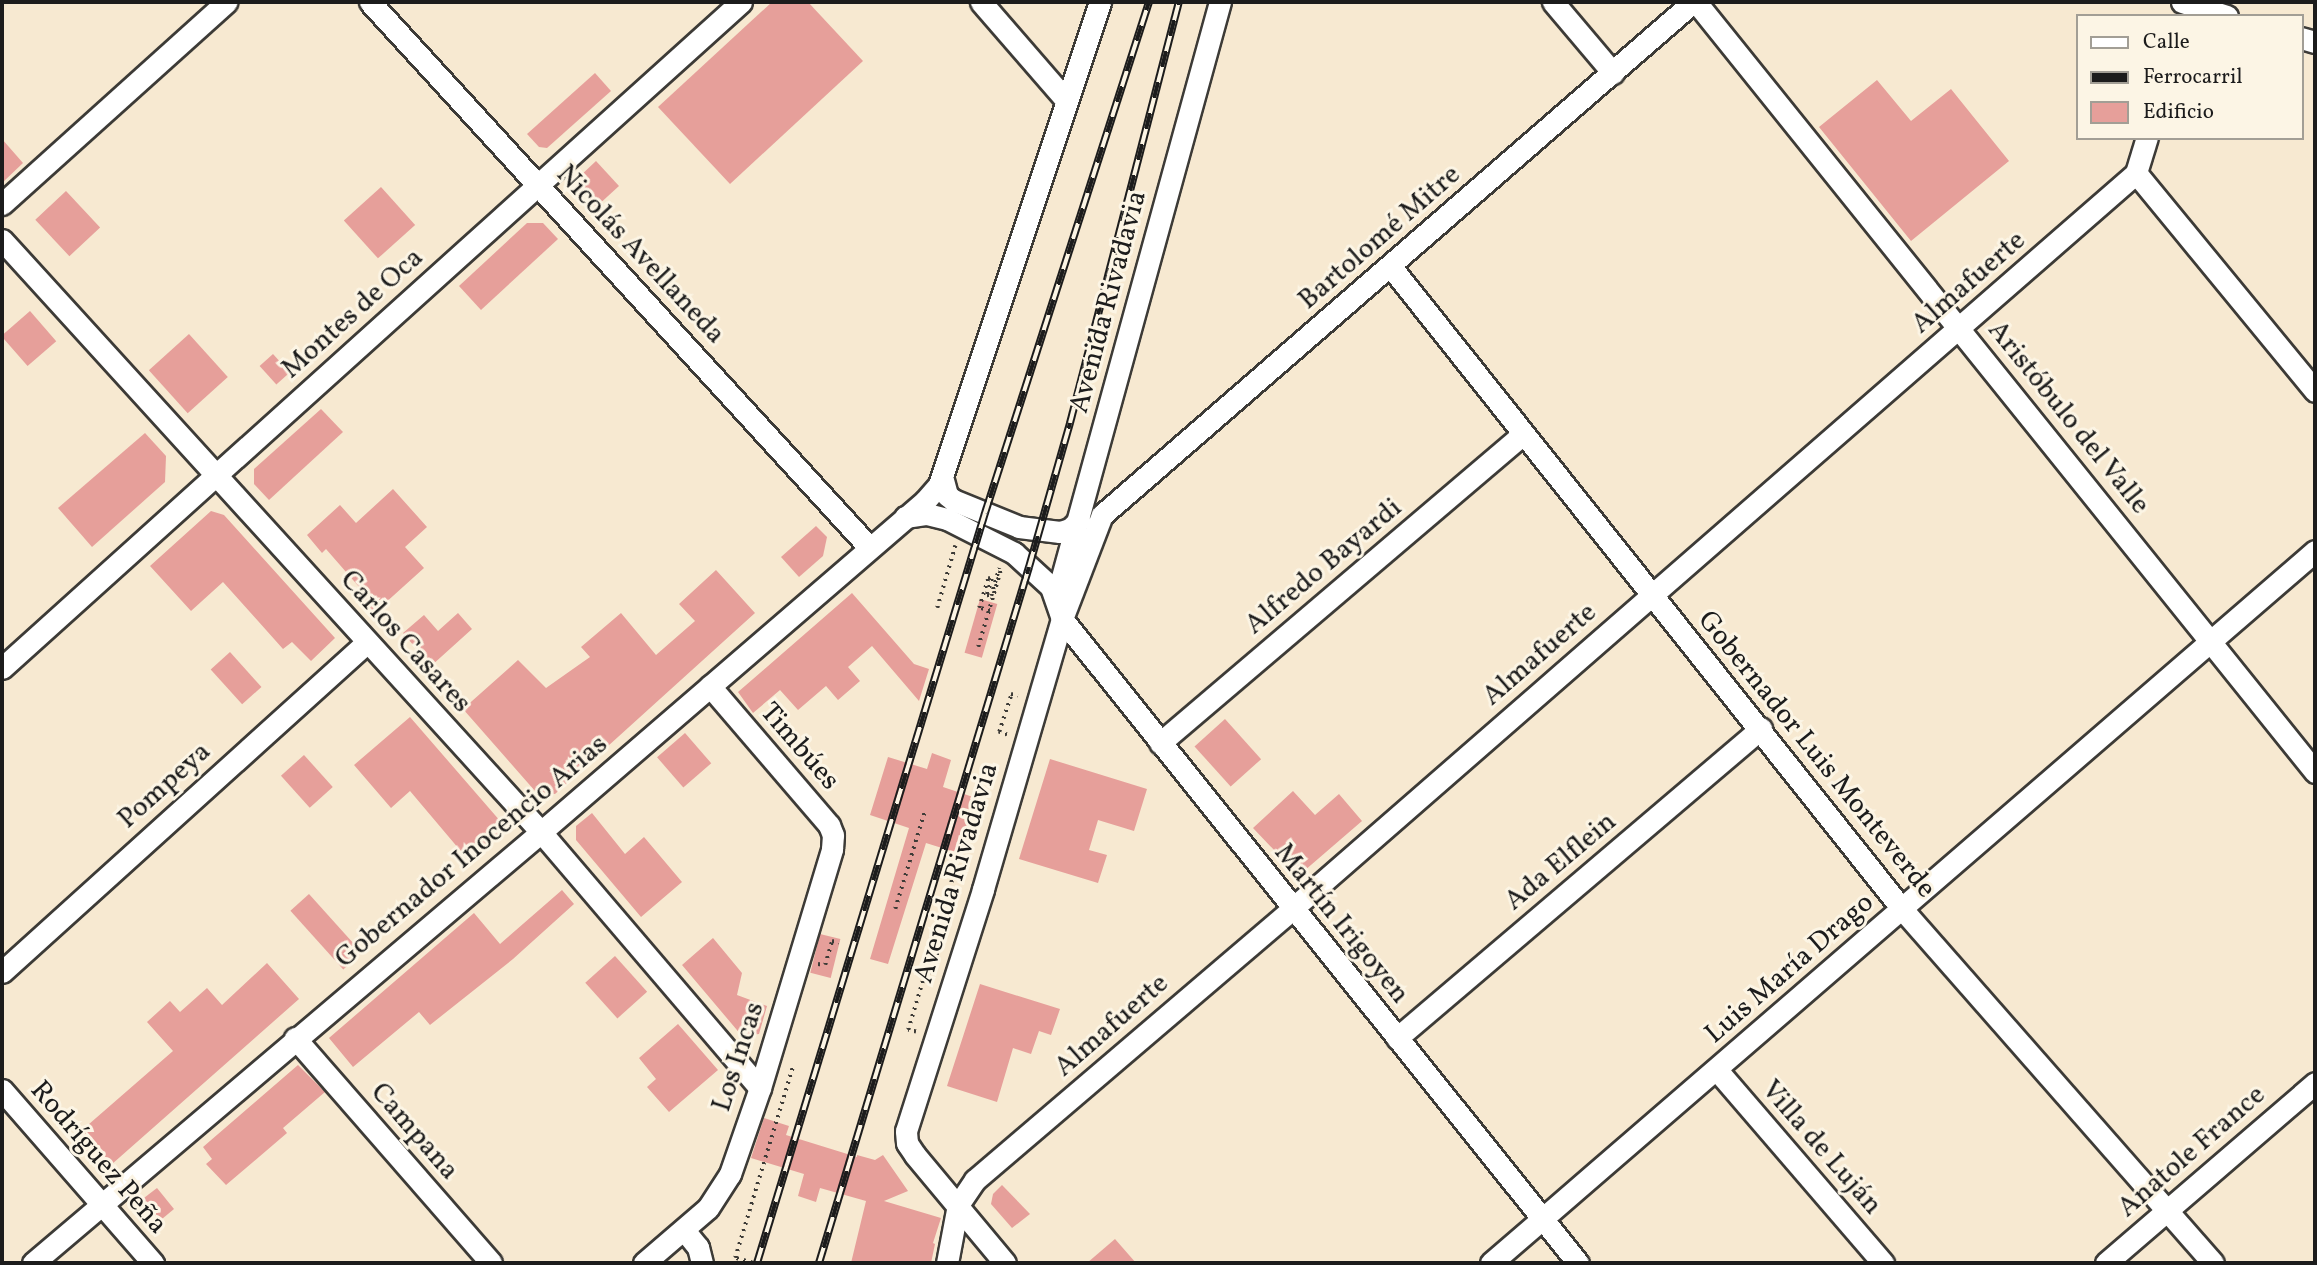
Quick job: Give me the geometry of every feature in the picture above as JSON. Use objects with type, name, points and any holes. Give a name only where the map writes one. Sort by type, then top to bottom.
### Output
[{"type":"street","points":[[2,204],[226,2]]},
{"type":"street","name":"Nicolás Avellaneda","points":[[370,2],[869,547]]},
{"type":"street","name":"Montes de Oca","points":[[2,668],[741,2]]},
{"type":"street","points":[[981,2],[1066,100]]},
{"type":"street","points":[[1079,520],[1070,529],[1060,532],[1019,527],[953,500],[947,495],[943,480],[1100,2]]},
{"type":"street","name":"Avenida Rivadavia","points":[[1062,618],[1062,577],[1220,2]]},
{"type":"street","points":[[1553,2],[1613,73]]},
{"type":"street","name":"Bartolomé Mitre","points":[[1102,515],[1695,2]]},
{"type":"street","name":"Aristóbulo del Valle","points":[[1695,2],[1961,328],[2315,772]]},
{"type":"street","points":[[2188,6],[2219,14]]},
{"type":"street","points":[[2146,140],[2136,173],[2315,391]]},
{"type":"street","name":"Almafuerte","points":[[958,1205],[975,1180],[1293,908],[2136,173]]},
{"type":"street","name":"Carlos Casares","points":[[2,240],[541,832],[760,1088]]},
{"type":"street","name":"Gobernador Luis Monteverde","points":[[1391,267],[1651,595],[1761,728],[1902,909],[2213,1263]]},
{"type":"street","name":"Alfredo Bayardi","points":[[1160,743],[1523,434]]},
{"type":"street","name":"Gobernador Inocencio Arias","points":[[33,1263],[541,832],[904,518],[943,480]]},
{"type":"street","name":"Martín Irigoyen","points":[[904,518],[927,514],[947,519],[1014,553],[1051,587],[1062,618],[1578,1263]]},
{"type":"street","name":"Avenida Rivadavia","points":[[958,1205],[907,1143],[906,1131],[983,889],[1062,618],[1102,515]]},
{"type":"street","name":"Luis María Drago","points":[[1491,1263],[2315,551]]},
{"type":"street","name":"Pompeya","points":[[2,972],[367,642]]},
{"type":"street","name":"Timbúes","points":[[710,686],[829,825],[833,835],[832,849]]},
{"type":"street","name":"Ada Elflein","points":[[1397,1038],[1761,728]]},
{"type":"street","name":"Los Incas","points":[[644,1263],[708,1208],[730,1174],[760,1088],[832,849]]},
{"type":"street","name":"Campana","points":[[295,1038],[491,1263]]},
{"type":"street","name":"Villa de Luján","points":[[1717,1070],[1883,1263]]},
{"type":"street","name":"Anatole France","points":[[2106,1263],[2315,1083]]},
{"type":"street","name":"Rodríguez Peña","points":[[2,1090],[153,1263]]},
{"type":"street","points":[[947,1263],[958,1205]]},
{"type":"street","points":[[958,1205],[1005,1263]]},
{"type":"street","points":[[684,1230],[698,1247],[702,1263]]},
{"type":"path","points":[[946,540],[965,547]]},
{"type":"path","points":[[937,608],[956,544]]},
{"type":"path","points":[[992,563],[1009,573]]},
{"type":"path","points":[[978,646],[1000,569]]},
{"type":"path","points":[[990,611],[979,608],[988,578],[992,579],[987,595],[991,596],[1000,569]]},
{"type":"path","points":[[999,732],[1011,694]]},
{"type":"path","points":[[895,909],[925,810]]},
{"type":"path","points":[[948,894],[956,867]]},
{"type":"path","points":[[813,962],[825,965],[832,941],[839,943]]},
{"type":"path","points":[[923,962],[928,963],[930,952],[936,954]]},
{"type":"path","points":[[908,1030],[925,973],[928,974],[933,958],[929,957]]},
{"type":"path","points":[[752,1263],[735,1258],[793,1066]]},
{"type":"building","points":[[772,2],[808,2],[863,61],[730,184],[658,107]]},
{"type":"building","points":[[595,73],[611,91],[547,148],[539,147],[527,134]]},
{"type":"building","points":[[1877,80],[1911,121],[1951,89],[2009,161],[1911,241],[1819,127]]},
{"type":"building","points":[[2,139],[23,163],[2,183]]},
{"type":"building","points":[[596,161],[619,186],[596,207],[580,190],[579,177]]},
{"type":"building","points":[[381,187],[415,225],[378,258],[344,220]]},
{"type":"building","points":[[66,191],[100,228],[69,256],[35,220]]},
{"type":"building","points":[[527,223],[543,223],[558,239],[481,310],[459,286]]},
{"type":"building","points":[[30,311],[56,341],[28,366],[2,335]]},
{"type":"building","points":[[189,334],[228,377],[188,413],[149,370]]},
{"type":"building","points":[[273,354],[290,373],[276,385],[260,366]]},
{"type":"building","points":[[321,409],[343,432],[269,500],[254,484],[254,469]]},
{"type":"building","points":[[145,433],[166,456],[165,482],[92,547],[58,508]]},
{"type":"building","points":[[393,489],[427,527],[405,547],[424,568],[373,614],[354,593],[360,588],[326,549],[322,553],[307,535],[340,505],[356,523]]},
{"type":"building","points":[[211,511],[224,515],[335,638],[311,661],[292,642],[283,649],[223,582],[191,611],[150,566]]},
{"type":"building","points":[[816,526],[827,537],[823,556],[799,577],[781,557]]},
{"type":"building","points":[[716,570],[755,613],[555,794],[535,791],[463,709],[518,660],[546,688],[590,657],[581,647],[621,613],[656,655],[695,621],[679,604]]},
{"type":"building","points":[[852,593],[914,664],[929,669],[919,701],[872,646],[848,667],[860,681],[838,700],[826,686],[798,710],[780,690],[753,713],[738,692]]},
{"type":"building","points":[[980,599],[997,604],[982,658],[965,653]]},
{"type":"building","points":[[458,613],[472,629],[431,666],[403,633],[424,615],[438,631]]},
{"type":"building","points":[[230,652],[261,687],[242,704],[211,669]]},
{"type":"building","points":[[410,717],[501,822],[499,836],[470,862],[410,791],[391,808],[354,765]]},
{"type":"building","points":[[1225,719],[1261,759],[1231,787],[1195,746]]},
{"type":"building","points":[[685,733],[711,763],[683,787],[657,757]]},
{"type":"building","points":[[932,753],[951,760],[943,787],[976,798],[958,853],[926,843],[888,964],[870,959],[909,828],[870,815],[888,757],[927,769]]},
{"type":"building","points":[[304,755],[333,787],[310,808],[281,776]]},
{"type":"building","points":[[1050,759],[1147,789],[1134,831],[1098,820],[1089,850],[1107,855],[1098,883],[1019,859]]},
{"type":"building","points":[[1293,791],[1315,815],[1339,794],[1362,821],[1304,871],[1296,873],[1253,828]]},
{"type":"building","points":[[592,813],[625,854],[644,837],[682,882],[641,917],[576,840],[576,826]]},
{"type":"building","points":[[562,890],[574,904],[513,959],[430,1025],[419,1012],[353,1067],[329,1038],[474,913],[500,944]]},
{"type":"building","points":[[309,894],[362,953],[343,969],[290,911]]},
{"type":"building","points":[[820,934],[840,939],[831,978],[810,973]]},
{"type":"building","points":[[713,938],[742,973],[737,995],[767,1006],[759,1034],[742,1036],[682,965]]},
{"type":"building","points":[[615,956],[647,992],[617,1018],[585,983]]},
{"type":"building","points":[[267,963],[299,999],[103,1172],[73,1138],[173,1051],[147,1022],[170,1001],[180,1012],[207,988],[222,1005]]},
{"type":"building","points":[[980,984],[1060,1009],[1051,1035],[1039,1031],[1031,1054],[1013,1048],[997,1102],[947,1086]]},
{"type":"building","points":[[678,1024],[718,1070],[669,1112],[647,1087],[656,1079],[639,1058]]},
{"type":"building","points":[[298,1065],[325,1092],[283,1128],[287,1133],[226,1185],[206,1164],[212,1159],[203,1147]]},
{"type":"building","points":[[764,1118],[789,1126],[786,1135],[857,1157],[875,1160],[883,1155],[908,1191],[884,1201],[941,1218],[933,1243],[931,1263],[851,1263],[866,1201],[820,1188],[816,1202],[798,1196],[804,1174],[751,1158]]},
{"type":"building","points":[[1002,1185],[1030,1214],[1012,1228],[991,1204],[993,1194]]},
{"type":"building","points":[[157,1188],[174,1209],[150,1229],[139,1215],[140,1201]]},
{"type":"building","points":[[1115,1239],[1136,1263],[1087,1263]]},
{"type":"railway","points":[[757,1263],[985,513],[1149,2]]},
{"type":"railway","points":[[819,1263],[1029,567],[1070,423],[1179,2]]}]
